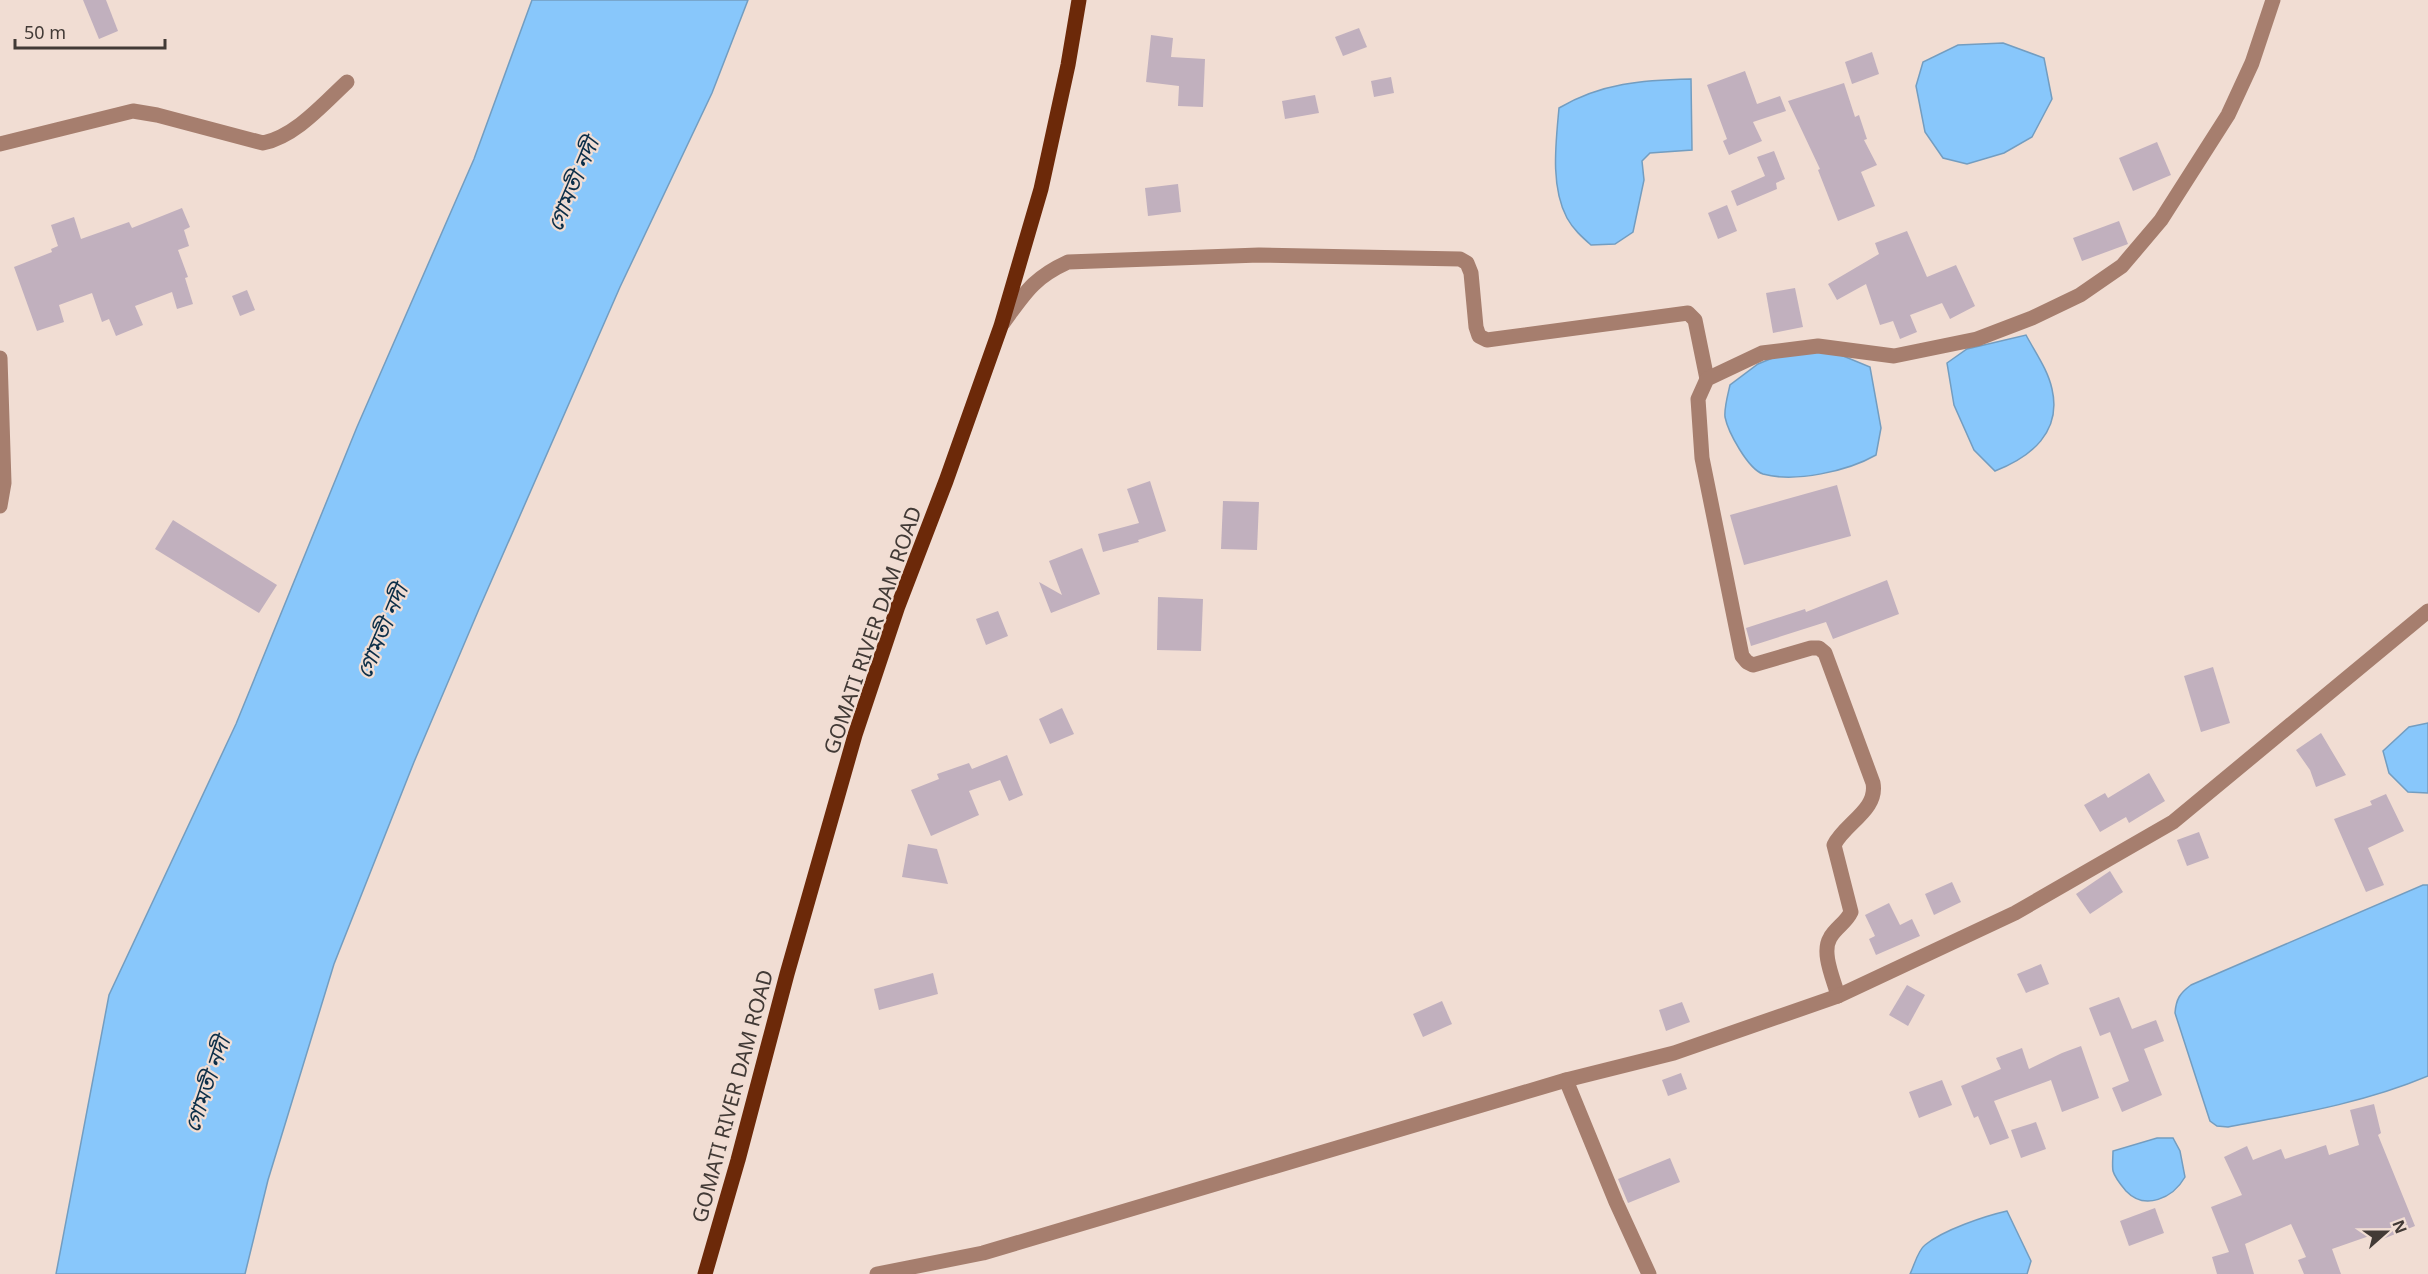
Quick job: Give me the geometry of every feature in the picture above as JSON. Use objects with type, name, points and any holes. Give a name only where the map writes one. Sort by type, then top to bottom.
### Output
[{"type":"main road","name":"GOMATI RIVER DAM ROAD","points":[[705,1274],[855,735],[898,606],[1001,326],[1041,189],[1068,65],[1079,0]]},
{"type":"street","points":[[1707,379],[1762,353],[1818,346],[1894,356],[1977,339],[2032,318],[2079,295],[2122,266],[2161,220],[2228,116],[2252,63],[2273,0]]},
{"type":"street","points":[[0,144],[133,111],[157,115],[263,143],[275,141],[310,116],[347,82]]},
{"type":"street","points":[[1001,326],[1031,285],[1048,271],[1068,262],[1259,255],[1460,259],[1467,264],[1471,273],[1476,327],[1479,336],[1487,340],[1688,313],[1695,320],[1707,379],[1698,399],[1702,458],[1742,656],[1754,665],[1810,648],[1819,648],[1825,653],[1873,783],[1875,793],[1872,801],[1839,836],[1834,845],[1851,912],[1848,919],[1830,938],[1827,947],[1838,996]]},
{"type":"street","points":[[0,358],[4,483],[0,506]]},
{"type":"street","points":[[877,1274],[983,1253],[1566,1080],[1674,1053],[1838,996],[2015,913],[2173,822],[2428,611]]},
{"type":"street","points":[[1566,1080],[1648,1274]]},
{"type":"water","name":"গোমতী নদী","points":[[532,0],[748,0],[712,93],[620,287],[479,609],[414,762],[334,964],[268,1180],[245,1274],[56,1274],[109,995],[236,724],[357,427],[474,159]]},
{"type":"water","points":[[2003,43],[2044,58],[2052,99],[2032,137],[2004,153],[1967,164],[1943,158],[1925,132],[1916,86],[1923,62],[1958,45]]},
{"type":"water","points":[[1691,79],[1692,150],[1650,153],[1642,161],[1644,180],[1633,232],[1615,244],[1591,245],[1569,222],[1558,192],[1556,164],[1559,108],[1591,93],[1623,84]]},
{"type":"water","points":[[2026,335],[2050,382],[2054,404],[2052,418],[2041,441],[2020,458],[1995,471],[1974,450],[1954,405],[1947,363],[1967,349]]},
{"type":"water","points":[[1831,351],[1870,367],[1881,428],[1876,455],[1851,466],[1821,474],[1790,477],[1763,474],[1757,471],[1739,449],[1727,424],[1725,409],[1730,385],[1758,364],[1787,352]]},
{"type":"water","points":[[2428,723],[2428,793],[2408,792],[2389,773],[2383,751],[2409,727]]},
{"type":"water","points":[[2423,885],[2428,885],[2428,1076],[2379,1094],[2305,1112],[2228,1127],[2217,1126],[2210,1121],[2175,1013],[2181,994],[2191,985]]},
{"type":"water","points":[[2157,1138],[2173,1138],[2180,1151],[2185,1177],[2166,1196],[2150,1201],[2142,1200],[2126,1191],[2115,1176],[2113,1151]]},
{"type":"water","points":[[2007,1211],[2031,1261],[2027,1274],[1910,1274],[1920,1251],[1933,1239],[1964,1224]]},
{"type":"building","points":[[83,0],[106,0],[118,31],[99,39]]},
{"type":"building","points":[[1359,28],[1367,47],[1343,56],[1335,37]]},
{"type":"building","points":[[1151,35],[1173,38],[1171,57],[1205,59],[1203,107],[1178,106],[1179,86],[1146,82]]},
{"type":"building","points":[[1872,52],[1879,74],[1852,84],[1845,62]]},
{"type":"building","points":[[1745,71],[1757,104],[1780,96],[1786,111],[1753,122],[1762,141],[1729,155],[1723,141],[1727,139],[1707,85]]},
{"type":"building","points":[[1391,77],[1394,93],[1374,97],[1371,81]]},
{"type":"building","points":[[1844,83],[1855,117],[1859,115],[1867,139],[1864,140],[1877,165],[1861,172],[1875,206],[1838,221],[1818,170],[1820,169],[1788,101]]},
{"type":"building","points":[[1315,95],[1319,113],[1285,119],[1282,101]]},
{"type":"building","points":[[2157,142],[2171,175],[2133,191],[2119,158]]},
{"type":"building","points":[[1774,151],[1785,179],[1776,183],[1777,189],[1737,206],[1731,191],[1765,176],[1757,157]]},
{"type":"building","points":[[1178,184],[1181,212],[1148,216],[1145,188]]},
{"type":"building","points":[[1727,205],[1737,231],[1718,239],[1708,213]]},
{"type":"building","points":[[182,208],[190,227],[184,230],[189,246],[178,250],[188,277],[185,278],[193,304],[177,309],[172,292],[135,306],[143,325],[116,336],[109,319],[102,322],[92,293],[59,305],[64,322],[37,331],[14,267],[52,252],[51,249],[58,246],[51,225],[74,217],[81,239],[129,222],[132,228]]},
{"type":"building","points":[[2119,221],[2128,244],[2082,261],[2073,238]]},
{"type":"building","points":[[1907,231],[1927,277],[1956,265],[1975,306],[1950,319],[1942,303],[1910,315],[1917,332],[1900,339],[1893,321],[1880,325],[1866,284],[1837,300],[1828,284],[1879,254],[1875,243]]},
{"type":"building","points":[[1795,288],[1803,327],[1773,333],[1766,293]]},
{"type":"building","points":[[247,290],[255,310],[240,316],[232,296]]},
{"type":"building","points":[[1150,481],[1166,531],[1138,540],[1139,542],[1103,552],[1098,534],[1139,523],[1127,489]]},
{"type":"building","points":[[1837,485],[1851,536],[1744,565],[1730,515]]},
{"type":"building","points":[[1223,501],[1259,502],[1257,550],[1221,549]]},
{"type":"building","points":[[173,520],[277,585],[259,613],[155,549]]},
{"type":"building","points":[[1082,548],[1100,594],[1051,613],[1039,582],[1062,595],[1049,561]]},
{"type":"building","points":[[1887,580],[1899,614],[1833,639],[1826,622],[1751,646],[1746,628],[1805,609],[1806,612]]},
{"type":"building","points":[[1158,597],[1203,599],[1201,651],[1157,650]]},
{"type":"building","points":[[998,611],[1008,636],[986,645],[976,619]]},
{"type":"building","points":[[2213,667],[2230,723],[2201,732],[2184,676]]},
{"type":"building","points":[[1062,708],[1074,734],[1050,744],[1039,719]]},
{"type":"building","points":[[2321,733],[2346,775],[2316,787],[2310,770],[2296,750]]},
{"type":"building","points":[[1007,755],[1023,795],[1009,801],[1000,780],[969,791],[979,815],[931,836],[911,790],[939,779],[937,774],[969,763],[972,769]]},
{"type":"building","points":[[2149,773],[2165,801],[2129,823],[2126,817],[2100,832],[2084,805],[2105,793],[2108,798]]},
{"type":"building","points":[[2386,794],[2404,831],[2368,848],[2384,885],[2366,892],[2334,819],[2372,805],[2370,801]]},
{"type":"building","points":[[2199,832],[2209,858],[2187,866],[2177,840]]},
{"type":"building","points":[[908,844],[937,849],[948,884],[902,877]]},
{"type":"building","points":[[2110,871],[2123,892],[2090,914],[2076,894]]},
{"type":"building","points":[[1952,882],[1961,902],[1934,915],[1925,894]]},
{"type":"building","points":[[1889,903],[1900,925],[1912,919],[1920,936],[1876,955],[1869,939],[1875,936],[1865,915]]},
{"type":"building","points":[[2041,964],[2049,984],[2026,993],[2017,974]]},
{"type":"building","points":[[933,973],[938,994],[879,1010],[874,989]]},
{"type":"building","points":[[1907,985],[1925,995],[1908,1026],[1889,1015]]},
{"type":"building","points":[[2119,997],[2132,1029],[2156,1020],[2164,1041],[2144,1049],[2162,1095],[2122,1112],[2112,1088],[2129,1081],[2110,1032],[2100,1036],[2089,1008]]},
{"type":"building","points":[[1442,1001],[1452,1024],[1423,1037],[1413,1014]]},
{"type":"building","points":[[1682,1002],[1690,1022],[1666,1031],[1659,1010]]},
{"type":"building","points":[[2081,1046],[2099,1098],[2062,1112],[2051,1080],[1994,1101],[2009,1138],[1990,1145],[1978,1116],[1974,1118],[1961,1086],[2001,1069],[1996,1058],[2022,1048],[2029,1069]]},
{"type":"building","points":[[1681,1073],[1687,1089],[1668,1096],[1662,1080]]},
{"type":"building","points":[[1942,1080],[1952,1105],[1919,1118],[1909,1092]]},
{"type":"building","points":[[2374,1104],[2381,1133],[2378,1135],[2415,1226],[2378,1241],[2375,1234],[2332,1249],[2341,1274],[2304,1274],[2298,1260],[2306,1257],[2291,1224],[2245,1244],[2254,1274],[2217,1274],[2212,1257],[2229,1252],[2211,1207],[2242,1195],[2224,1157],[2247,1146],[2253,1160],[2281,1149],[2285,1159],[2326,1145],[2329,1155],[2359,1145],[2350,1110]]},
{"type":"building","points":[[2036,1122],[2046,1149],[2021,1158],[2011,1130]]},
{"type":"building","points":[[1670,1158],[1680,1182],[1628,1203],[1618,1179]]},
{"type":"building","points":[[2155,1208],[2164,1233],[2129,1246],[2120,1221]]}]
